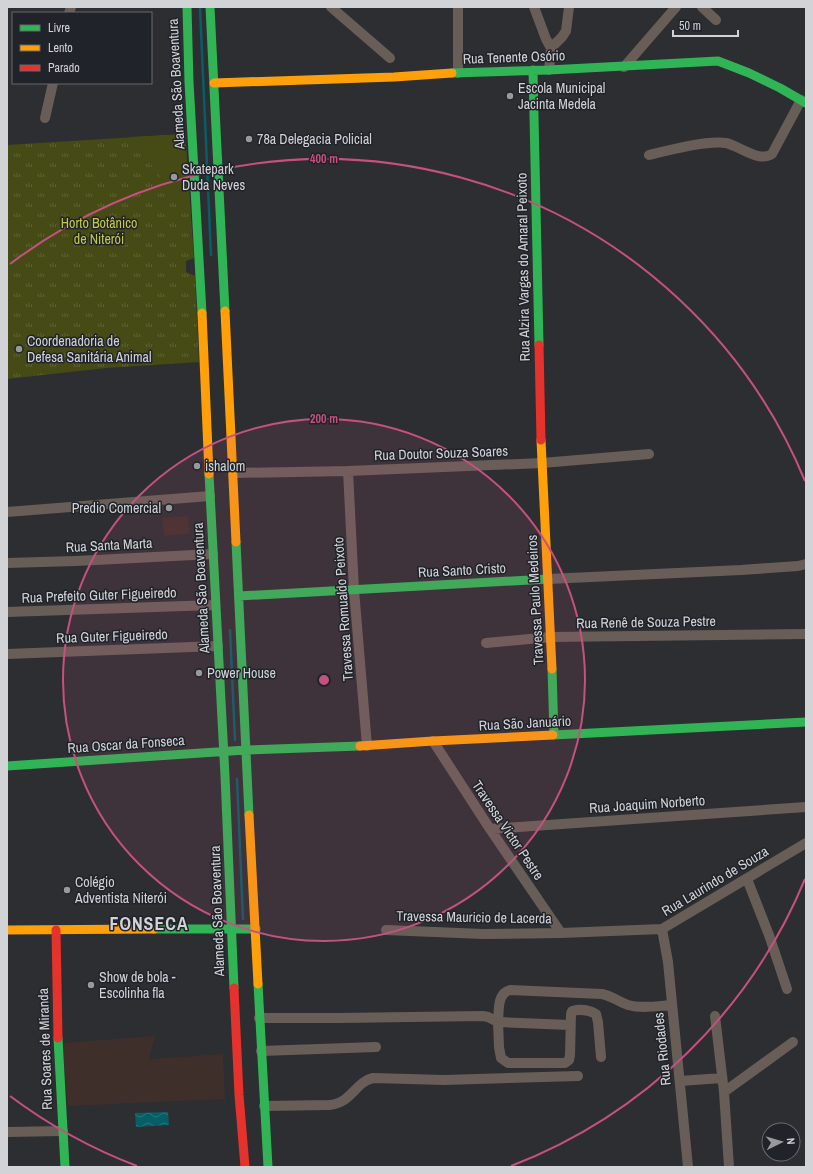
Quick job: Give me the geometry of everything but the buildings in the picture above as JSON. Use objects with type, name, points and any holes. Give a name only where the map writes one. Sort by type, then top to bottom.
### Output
[{"type":"main road","name":"Alameda São Boaventura","points":[[187,7],[189,82],[200,269],[239,1094],[245,1167]]},
{"type":"main road","points":[[210,7],[234,473],[240,638],[268,1167]]},
{"type":"main road","name":"Rua Tenente Osório","points":[[214,83],[624,67],[718,61],[749,73],[803,101]]},
{"type":"main road","name":"Rua Alzira Vargas do Amaral Peixoto","points":[[533,70],[542,463]]},
{"type":"main road","name":"Travessa Paulo Medeiros","points":[[542,463],[551,637],[554,735]]},
{"type":"main road","name":"Rua Santo Cristo","points":[[239,596],[548,579]]},
{"type":"main road","name":"Rua São Januário","points":[[246,750],[367,746],[432,741],[806,722]]},
{"type":"main road","name":"Rua Oscar da Fonseca","points":[[7,766],[246,750]]},
{"type":"main road","points":[[7,930],[256,929]]},
{"type":"main road","name":"Rua Soares de Miranda","points":[[56,930],[58,1053],[64,1167]]},
{"type":"street","points":[[332,7],[390,58]]},
{"type":"street","points":[[458,7],[458,73]]},
{"type":"street","points":[[534,7],[551,48],[549,70]]},
{"type":"street","points":[[551,48],[566,31],[569,7]]},
{"type":"street","points":[[624,67],[676,7]]},
{"type":"street","points":[[702,7],[716,20]]},
{"type":"street","points":[[45,118],[53,84]]},
{"type":"street","points":[[649,155],[717,143],[726,144],[760,157],[769,156],[772,154],[803,101]]},
{"type":"street","name":"Rua Doutor Souza Soares","points":[[234,473],[542,463],[649,454]]},
{"type":"street","name":"Travessa Romualdo Peixoto","points":[[348,470],[354,590],[367,746]]},
{"type":"street","points":[[7,512],[210,496]]},
{"type":"street","name":"Rua Santa Marta","points":[[7,563],[213,554]]},
{"type":"street","name":"Rua Santo Cristo","points":[[548,579],[742,570],[798,566],[806,564]]},
{"type":"street","name":"Rua Prefeito Guter Figueiredo","points":[[7,612],[216,605]]},
{"type":"street","name":"Rua Renê de Souza Pestre","points":[[486,643],[551,637],[806,634]]},
{"type":"street","name":"Rua Guter Figueiredo","points":[[7,654],[218,646]]},
{"type":"street","name":"Travessa Victor Pestre","points":[[432,741],[561,933]]},
{"type":"street","name":"Rua Joaquim Norberto","points":[[490,829],[806,807]]},
{"type":"street","name":"Rua Laurindo de Souza","points":[[561,933],[662,929],[806,843]]},
{"type":"street","points":[[747,879],[769,935],[787,988]]},
{"type":"street","name":"Rua Riodades","points":[[662,929],[668,962],[688,1167]]},
{"type":"street","name":"Travessa Mauricio de Lacerda","points":[[386,930],[483,934],[561,933]]},
{"type":"street","points":[[601,1057],[596,1014],[590,1011],[572,1011],[569,1060],[565,1063],[508,1063],[501,1058],[499,1047],[498,1022],[500,999],[504,992],[510,990],[602,994],[608,995],[628,1005],[643,1007],[672,1005]]},
{"type":"street","points":[[259,1018],[488,1016],[498,1022],[570,1025]]},
{"type":"street","points":[[715,1016],[724,1092],[729,1167]]},
{"type":"street","points":[[724,1092],[793,1042]]},
{"type":"street","points":[[261,1051],[376,1047]]},
{"type":"street","points":[[264,1106],[332,1105],[346,1099],[365,1081],[373,1078],[444,1080],[578,1076]]},
{"type":"street","points":[[680,1081],[722,1078]]},
{"type":"street","points":[[7,1132],[63,1131]]},
{"type":"shaded area","points":[[188,516],[190,534],[164,536],[162,518]]},
{"type":"shaded area","points":[[155,1036],[149,1059],[223,1054],[225,1099],[68,1106],[63,1043]]},
{"type":"green space","name":"Horto Botânico de Niterói","points":[[185,134],[194,258],[186,261],[186,272],[195,276],[199,362],[106,368],[7,379],[7,145]]},
{"type":"green space","name":"Skatepark Duda Neves","points":[[185,134],[191,217],[130,137]]},
{"type":"water","points":[[168,1112],[169,1125],[136,1127],[135,1113]]},
{"type":"waterway","points":[[200,8],[211,255]]},
{"type":"waterway","points":[[230,630],[235,740]]},
{"type":"waterway","points":[[237,779],[243,919]]},
{"type":"traffic: fast","points":[[187,7],[189,82],[202,313]]},
{"type":"traffic: fast","points":[[210,7],[225,311]]},
{"type":"traffic: fast","points":[[452,73],[549,70],[718,61],[749,73],[806,103]]},
{"type":"traffic: fast","points":[[533,70],[539,345]]},
{"type":"traffic: fast","points":[[209,474],[225,776],[234,988]]},
{"type":"traffic: fast","points":[[236,542],[249,815]]},
{"type":"traffic: fast","points":[[239,596],[548,579]]},
{"type":"traffic: fast","points":[[552,669],[554,735]]},
{"type":"traffic: fast","points":[[553,735],[806,722]]},
{"type":"traffic: fast","points":[[7,766],[246,750],[360,746]]},
{"type":"traffic: fast","points":[[154,929],[256,929]]},
{"type":"traffic: fast","points":[[258,984],[268,1167]]},
{"type":"traffic: fast","points":[[58,1038],[65,1167]]},
{"type":"traffic: slow","points":[[214,83],[394,77],[452,73]]},
{"type":"traffic: slow","points":[[225,311],[236,542]]},
{"type":"traffic: slow","points":[[202,313],[209,474]]},
{"type":"traffic: slow","points":[[541,440],[552,669]]},
{"type":"traffic: slow","points":[[360,746],[553,735]]},
{"type":"traffic: slow","points":[[249,815],[258,984]]},
{"type":"traffic: slow","points":[[7,930],[154,929]]},
{"type":"traffic: jam","points":[[539,345],[541,440]]},
{"type":"traffic: jam","points":[[56,930],[58,1038]]},
{"type":"traffic: jam","points":[[234,988],[239,1095],[245,1167]]},
{"type":"place","name":"Escola Municipal Jacinta Medela","points":[[510,96]]},
{"type":"place","name":"78a Delegacia Policial","points":[[249,139]]},
{"type":"place","name":"Skatepark Duda Neves","points":[[174,177]]},
{"type":"place","name":"Coordenadoria de Defesa Sanitária Animal","points":[[19,349]]},
{"type":"place","name":"ishalom","points":[[197,466]]},
{"type":"place","name":"Predio Comercial","points":[[169,508]]},
{"type":"place","name":"Power House","points":[[199,673]]},
{"type":"place","name":"Colégio Adventista Niterói","points":[[67,890]]},
{"type":"place","name":"Show de bola - Escolinha fla","points":[[91,985]]},
{"type":"district","name":"FONSECA","points":[[149,924]]}]
